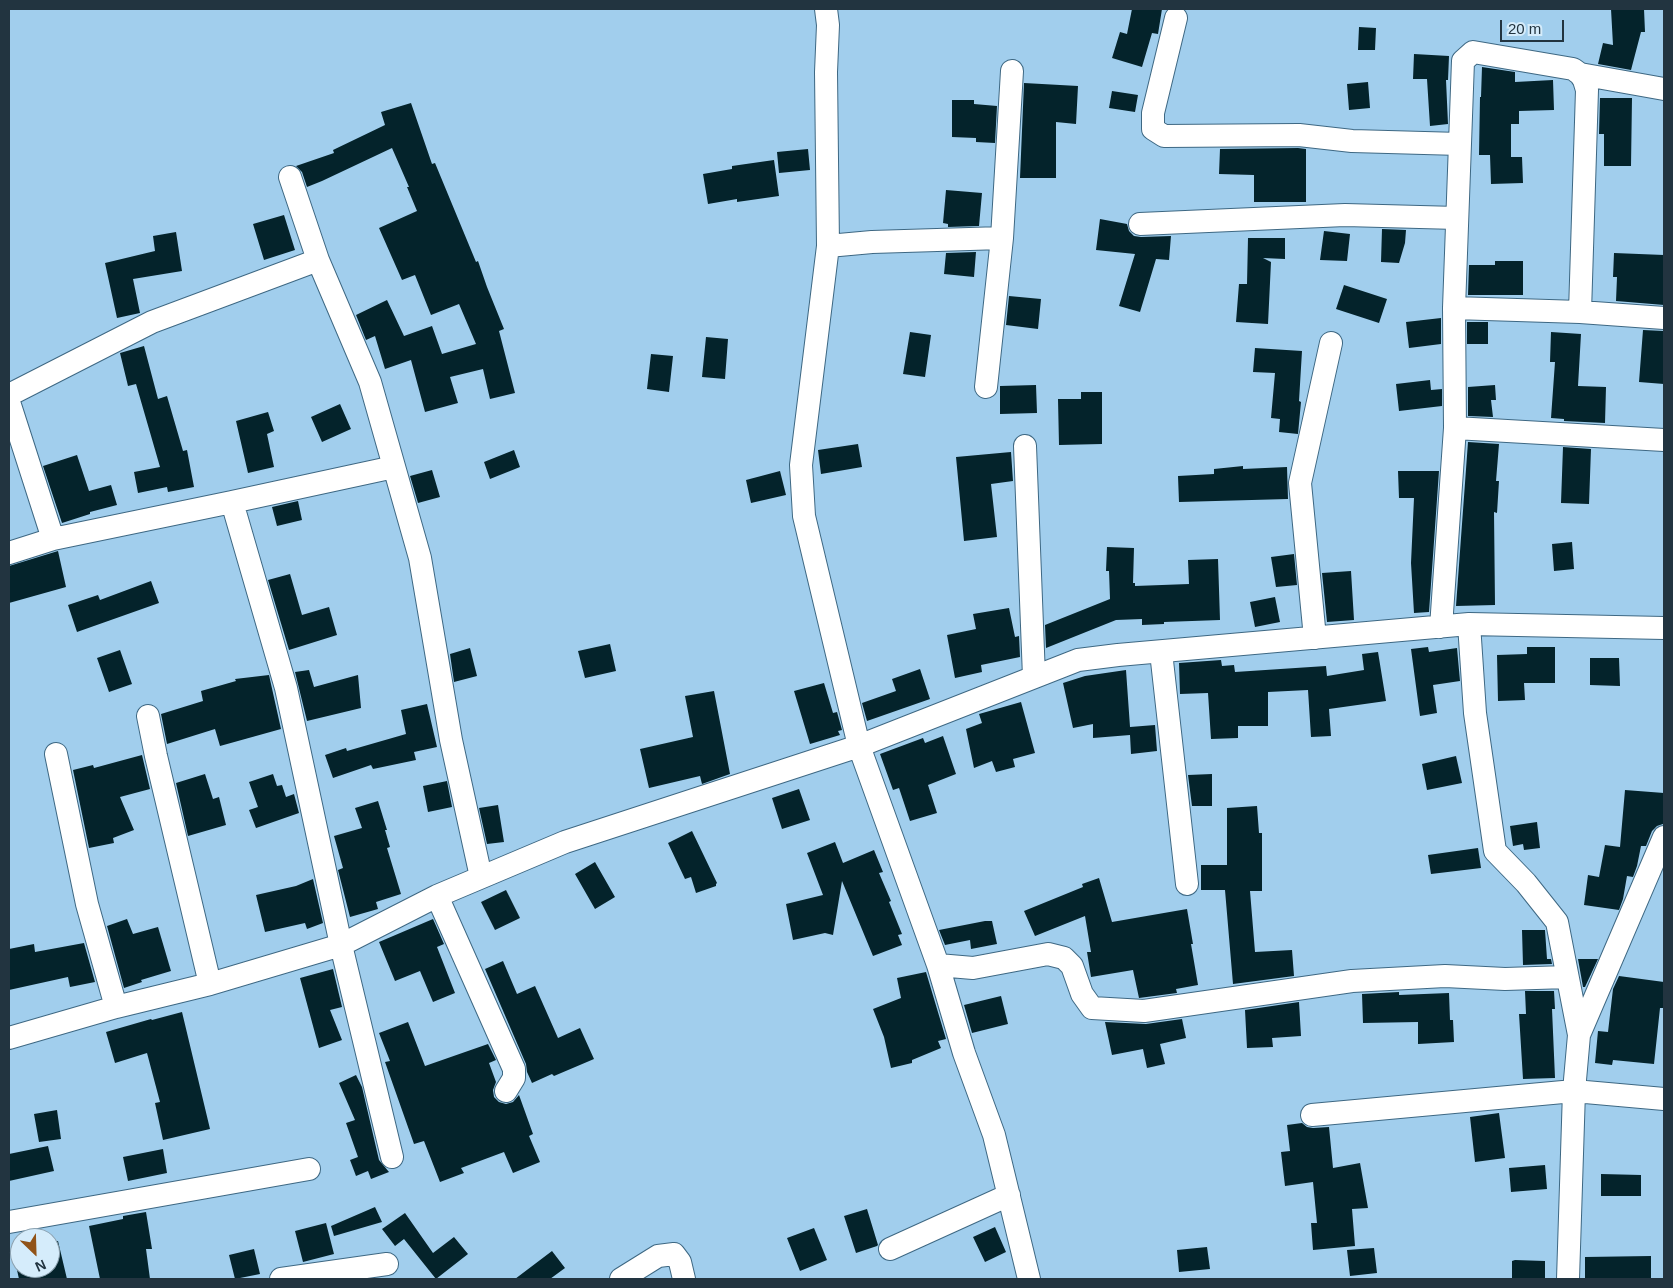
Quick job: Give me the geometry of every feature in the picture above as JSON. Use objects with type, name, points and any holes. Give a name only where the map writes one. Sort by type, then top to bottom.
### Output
[{"type":"street","points":[[826,9],[828,25],[826,72],[828,246],[801,465],[804,516],[859,746],[938,965],[964,1053],[994,1136],[1029,1279]]},
{"type":"street","points":[[1176,18],[1153,114],[1153,129],[1164,136],[1299,135],[1352,142],[1460,144]]},
{"type":"street","points":[[1441,627],[1455,428],[1454,308],[1463,60],[1473,52],[1573,69],[1584,80],[1587,90],[1580,312]]},
{"type":"street","points":[[986,387],[1002,238],[1012,71]]},
{"type":"street","points":[[1580,74],[1664,89]]},
{"type":"street","points":[[290,177],[318,260],[370,382],[420,558],[451,740],[481,877]]},
{"type":"street","points":[[1140,224],[1345,215],[1457,218]]},
{"type":"street","points":[[828,246],[872,242],[1002,238]]},
{"type":"street","points":[[9,394],[152,322],[318,260]]},
{"type":"street","points":[[1454,308],[1580,312],[1664,318]]},
{"type":"street","points":[[1316,638],[1300,483],[1331,343]]},
{"type":"street","points":[[9,402],[53,539]]},
{"type":"street","points":[[1455,428],[1664,440]]},
{"type":"street","points":[[1025,446],[1034,678]]},
{"type":"street","points":[[9,553],[53,539],[394,467]]},
{"type":"street","points":[[232,502],[286,688],[341,945],[392,1156]]},
{"type":"street","points":[[1469,624],[1475,713],[1495,851],[1526,883],[1557,922],[1578,1035],[1574,1091],[1568,1279]]},
{"type":"street","points":[[9,1038],[116,1007],[210,984],[341,945],[437,896],[564,842],[859,746],[1078,660],[1469,624],[1664,628]]},
{"type":"street","points":[[1161,652],[1187,884]]},
{"type":"street","points":[[148,716],[210,984]]},
{"type":"street","points":[[56,754],[87,904],[116,1007]]},
{"type":"street","points":[[1578,1035],[1655,881],[1664,837]]},
{"type":"street","points":[[437,896],[514,1069],[514,1078],[506,1091]]},
{"type":"street","points":[[938,965],[973,968],[1048,954],[1064,958],[1072,966],[1082,994],[1092,1008],[1144,1011],[1352,981],[1445,976],[1505,978],[1568,977]]},
{"type":"street","points":[[1312,1115],[1574,1091],[1664,1099]]},
{"type":"street","points":[[9,1222],[309,1169]]},
{"type":"street","points":[[890,1249],[1009,1195]]},
{"type":"street","points":[[621,1279],[658,1256],[674,1254],[680,1262],[684,1279]]},
{"type":"street","points":[[281,1279],[387,1264]]},
{"type":"building","points":[[1132,9],[1162,9],[1158,34],[1152,33],[1142,67],[1112,58],[1120,32],[1127,34]]},
{"type":"building","points":[[1611,9],[1644,9],[1645,32],[1641,32],[1631,70],[1598,64],[1603,43],[1613,45]]},
{"type":"building","points":[[1359,27],[1376,28],[1375,50],[1358,50]]},
{"type":"building","points":[[1414,54],[1449,56],[1448,80],[1446,80],[1448,124],[1430,126],[1427,79],[1413,79]]},
{"type":"building","points":[[1482,67],[1515,72],[1515,82],[1553,80],[1554,110],[1519,111],[1519,124],[1511,124],[1511,157],[1522,157],[1523,183],[1491,184],[1490,155],[1479,155]]},
{"type":"building","points":[[1368,82],[1370,108],[1349,110],[1347,84]]},
{"type":"building","points":[[1024,83],[1078,86],[1076,124],[1056,122],[1056,178],[1020,178]]},
{"type":"building","points":[[1112,91],[1138,95],[1135,112],[1109,108]]},
{"type":"building","points":[[1600,98],[1632,98],[1631,166],[1604,166],[1604,134],[1599,134]]},
{"type":"building","points":[[952,100],[974,100],[974,104],[997,106],[995,143],[976,142],[976,138],[952,137]]},
{"type":"building","points":[[411,103],[432,164],[435,163],[476,262],[478,261],[504,329],[499,331],[515,393],[490,399],[483,369],[450,377],[458,403],[425,412],[411,360],[385,369],[375,336],[366,340],[356,315],[387,300],[404,336],[432,326],[442,354],[476,344],[459,304],[431,315],[415,275],[402,280],[379,228],[417,211],[392,148],[307,187],[302,172],[296,166],[334,153],[333,150],[385,125],[381,112]]},
{"type":"building","points":[[808,149],[810,170],[779,173],[777,152]]},
{"type":"building","points":[[1220,149],[1306,149],[1306,202],[1254,202],[1254,175],[1219,174]]},
{"type":"building","points":[[774,160],[779,196],[737,202],[737,199],[708,204],[703,174],[732,169],[732,166]]},
{"type":"building","points":[[946,190],[982,193],[979,226],[948,227],[948,224],[943,223]]},
{"type":"building","points":[[284,215],[295,250],[264,260],[253,224]]},
{"type":"building","points":[[1100,219],[1127,224],[1129,231],[1134,236],[1171,236],[1169,260],[1156,259],[1140,312],[1119,306],[1135,254],[1096,250]]},
{"type":"building","points":[[1382,229],[1406,230],[1405,243],[1399,263],[1381,262]]},
{"type":"building","points":[[1324,231],[1350,234],[1347,261],[1320,260]]},
{"type":"building","points":[[176,232],[182,271],[133,279],[140,313],[117,318],[105,263],[155,251],[153,236]]},
{"type":"building","points":[[1248,238],[1285,238],[1285,259],[1263,258],[1271,262],[1268,324],[1236,322],[1239,284],[1247,284]]},
{"type":"building","points":[[976,252],[974,277],[944,274],[946,253]]},
{"type":"building","points":[[1614,253],[1664,255],[1664,305],[1616,301],[1617,277],[1613,277]]},
{"type":"building","points":[[1495,261],[1523,261],[1523,295],[1468,295],[1469,265],[1495,265]]},
{"type":"building","points":[[1344,285],[1387,299],[1379,323],[1336,309]]},
{"type":"building","points":[[1009,296],[1041,299],[1038,329],[1006,325]]},
{"type":"building","points":[[1441,318],[1441,344],[1409,348],[1406,322]]},
{"type":"building","points":[[1467,322],[1488,322],[1488,344],[1467,344]]},
{"type":"building","points":[[1643,330],[1664,331],[1664,384],[1639,382]]},
{"type":"building","points":[[910,332],[931,335],[925,377],[903,374]]},
{"type":"building","points":[[1551,332],[1581,334],[1578,386],[1606,387],[1605,423],[1564,421],[1564,419],[1551,418],[1555,362],[1550,362]]},
{"type":"building","points":[[706,337],[728,339],[725,379],[702,377]]},
{"type":"building","points":[[144,346],[158,399],[167,396],[183,451],[187,450],[194,487],[168,492],[167,487],[138,493],[134,472],[160,467],[136,384],[128,386],[120,353]]},
{"type":"building","points":[[1255,348],[1302,351],[1298,434],[1279,432],[1280,419],[1271,418],[1275,373],[1253,372]]},
{"type":"building","points":[[651,354],[673,356],[669,392],[647,389]]},
{"type":"building","points":[[1430,380],[1431,390],[1442,389],[1442,406],[1399,411],[1396,384]]},
{"type":"building","points":[[1036,385],[1037,413],[1000,414],[1000,386]]},
{"type":"building","points":[[1495,385],[1496,400],[1491,400],[1493,417],[1468,416],[1468,387]]},
{"type":"building","points":[[1081,392],[1102,392],[1102,444],[1059,445],[1058,399],[1081,399]]},
{"type":"building","points":[[340,404],[351,429],[322,442],[311,417]]},
{"type":"building","points":[[268,412],[274,431],[267,434],[274,467],[248,473],[236,421]]},
{"type":"building","points":[[1468,442],[1499,444],[1496,481],[1499,481],[1497,513],[1494,512],[1495,605],[1456,606]]},
{"type":"building","points":[[858,444],[862,467],[821,474],[818,450]]},
{"type":"building","points":[[1563,447],[1591,449],[1589,504],[1561,503]]},
{"type":"building","points":[[514,450],[520,467],[490,479],[484,462]]},
{"type":"building","points":[[1011,452],[1013,481],[991,484],[997,537],[964,541],[956,457]]},
{"type":"building","points":[[77,455],[89,491],[111,485],[117,505],[90,512],[90,514],[62,523],[43,466]]},
{"type":"building","points":[[1243,466],[1243,469],[1287,467],[1288,499],[1179,502],[1178,476],[1214,474],[1214,469]]},
{"type":"building","points":[[432,470],[440,497],[418,503],[410,476]]},
{"type":"building","points":[[780,471],[786,495],[751,503],[746,480]]},
{"type":"building","points":[[1398,471],[1439,471],[1429,612],[1414,613],[1411,563],[1414,498],[1399,498]]},
{"type":"building","points":[[298,501],[302,520],[277,526],[272,507]]},
{"type":"building","points":[[1572,542],[1574,569],[1554,571],[1552,544]]},
{"type":"building","points":[[1107,547],[1134,548],[1133,583],[1135,583],[1135,586],[1189,584],[1188,560],[1218,559],[1220,620],[1164,622],[1164,624],[1142,625],[1142,619],[1116,620],[1046,648],[1045,625],[1110,599],[1109,571],[1106,571]]},
{"type":"building","points":[[58,551],[66,587],[9,603],[9,566]]},
{"type":"building","points":[[1294,554],[1297,585],[1276,587],[1271,557]]},
{"type":"building","points":[[1351,571],[1354,620],[1327,622],[1322,573]]},
{"type":"building","points":[[290,574],[302,615],[329,607],[337,635],[289,650],[268,580]]},
{"type":"building","points":[[151,581],[159,603],[77,632],[68,605],[98,595],[100,600]]},
{"type":"building","points":[[1275,597],[1280,622],[1255,627],[1250,602]]},
{"type":"building","points":[[1009,608],[1015,637],[1019,636],[1020,657],[981,665],[982,672],[955,678],[947,635],[976,629],[973,614]]},
{"type":"building","points":[[610,644],[616,671],[585,678],[578,651]]},
{"type":"building","points":[[1428,647],[1429,652],[1457,648],[1460,681],[1433,685],[1437,713],[1420,716],[1411,649]]},
{"type":"building","points":[[1527,647],[1555,647],[1555,683],[1524,683],[1525,700],[1498,701],[1497,655],[1527,654]]},
{"type":"building","points":[[470,648],[477,676],[454,682],[450,654]]},
{"type":"building","points":[[120,650],[132,684],[109,692],[97,658]]},
{"type":"building","points":[[1378,652],[1386,701],[1329,709],[1331,736],[1311,737],[1308,690],[1268,692],[1268,726],[1238,726],[1238,738],[1211,739],[1208,693],[1180,694],[1179,663],[1221,660],[1222,666],[1234,665],[1235,672],[1326,666],[1327,676],[1364,670],[1362,654]]},
{"type":"building","points":[[1590,658],[1619,658],[1620,686],[1590,685]]},
{"type":"building","points":[[920,669],[930,699],[867,721],[862,703],[896,691],[892,679]]},
{"type":"building","points":[[309,670],[314,687],[358,675],[361,708],[307,721],[295,672]]},
{"type":"building","points":[[1126,670],[1130,727],[1155,725],[1157,751],[1131,754],[1130,735],[1093,738],[1093,724],[1073,728],[1063,683],[1085,676]]},
{"type":"building","points":[[269,675],[281,729],[220,746],[215,729],[167,744],[161,714],[203,701],[201,691],[236,681],[235,679]]},
{"type":"building","points":[[824,683],[833,713],[837,712],[842,730],[838,731],[840,735],[810,744],[794,691]]},
{"type":"building","points":[[714,691],[730,774],[702,784],[700,776],[649,788],[640,749],[693,737],[685,696]]},
{"type":"building","points":[[1021,702],[1035,753],[1013,759],[1015,767],[996,772],[992,761],[974,768],[966,729],[982,723],[979,714]]},
{"type":"building","points":[[427,704],[437,747],[414,752],[416,760],[373,769],[371,765],[333,778],[325,755],[346,748],[347,751],[406,734],[401,710]]},
{"type":"building","points":[[943,736],[956,774],[928,785],[937,813],[910,821],[899,788],[893,790],[880,754],[923,738],[925,743]]},
{"type":"building","points":[[142,755],[150,789],[120,797],[134,830],[113,838],[114,843],[89,848],[73,770],[93,765],[94,768]]},
{"type":"building","points":[[1456,756],[1462,783],[1427,790],[1422,764]]},
{"type":"building","points":[[205,774],[213,799],[219,797],[226,825],[188,836],[176,783]]},
{"type":"building","points":[[273,774],[277,786],[282,785],[286,797],[294,794],[299,813],[256,828],[249,810],[258,807],[249,782]]},
{"type":"building","points":[[1212,774],[1212,806],[1192,806],[1188,775]]},
{"type":"building","points":[[447,781],[452,807],[428,812],[423,786]]},
{"type":"building","points":[[799,789],[810,820],[782,829],[772,798]]},
{"type":"building","points":[[1625,790],[1664,793],[1663,824],[1657,826],[1652,831],[1646,846],[1641,846],[1633,877],[1627,876],[1619,910],[1584,905],[1588,875],[1599,877],[1605,845],[1620,847]]},
{"type":"building","points":[[378,801],[387,830],[385,830],[390,847],[387,848],[401,894],[376,902],[378,909],[350,917],[338,870],[343,868],[334,836],[362,828],[355,808]]},
{"type":"building","points":[[498,805],[504,842],[487,844],[479,808]]},
{"type":"building","points":[[1257,806],[1259,833],[1262,833],[1262,891],[1250,891],[1255,952],[1292,950],[1294,976],[1233,984],[1225,890],[1201,890],[1201,865],[1227,865],[1227,808]]},
{"type":"building","points":[[1537,822],[1540,848],[1524,850],[1523,844],[1513,846],[1510,826]]},
{"type":"building","points":[[692,831],[717,883],[716,886],[696,893],[691,877],[685,879],[668,843]]},
{"type":"building","points":[[835,842],[843,863],[874,850],[883,872],[879,873],[902,934],[898,935],[902,945],[873,956],[842,881],[833,935],[825,933],[793,940],[786,904],[823,895],[807,853]]},
{"type":"building","points":[[1478,848],[1481,868],[1431,874],[1428,855]]},
{"type":"building","points":[[595,862],[615,897],[595,909],[575,874]]},
{"type":"building","points":[[1099,878],[1112,922],[1187,909],[1198,985],[1176,989],[1177,993],[1139,998],[1133,970],[1091,977],[1087,952],[1091,952],[1085,916],[1035,936],[1024,911],[1083,887],[1082,884]]},
{"type":"building","points":[[313,879],[323,923],[307,929],[305,923],[265,932],[256,895],[296,886]]},
{"type":"building","points":[[506,890],[520,918],[495,930],[481,902]]},
{"type":"building","points":[[127,919],[133,934],[158,927],[171,971],[141,980],[142,982],[124,988],[107,926]]},
{"type":"building","points":[[433,919],[444,944],[437,947],[455,993],[433,1002],[420,971],[395,981],[379,942]]},
{"type":"building","points":[[992,921],[997,944],[971,949],[970,940],[945,945],[939,930]]},
{"type":"building","points":[[1522,930],[1545,930],[1547,959],[1551,959],[1552,964],[1523,965]]},
{"type":"building","points":[[84,943],[95,982],[70,987],[68,977],[9,990],[9,949],[34,944],[35,952]]},
{"type":"building","points":[[1578,959],[1598,959],[1585,987],[1583,987]]},
{"type":"building","points":[[503,961],[517,994],[535,986],[558,1038],[580,1028],[594,1059],[532,1083],[526,1064],[485,969]]},
{"type":"building","points":[[333,969],[342,1007],[330,1010],[342,1040],[319,1048],[300,978]]},
{"type":"building","points":[[926,972],[946,1039],[938,1041],[941,1048],[912,1060],[912,1063],[891,1068],[884,1037],[873,1009],[901,998],[897,978]]},
{"type":"building","points":[[1619,976],[1664,982],[1664,1008],[1660,1008],[1654,1064],[1613,1060],[1612,1065],[1595,1063],[1598,1031],[1608,1032],[1613,989]]},
{"type":"building","points":[[1525,991],[1554,991],[1555,1009],[1552,1009],[1555,1078],[1523,1079],[1519,1014],[1526,1014]]},
{"type":"building","points":[[1399,992],[1399,995],[1449,993],[1450,1020],[1453,1020],[1454,1042],[1418,1044],[1418,1022],[1363,1023],[1362,994]]},
{"type":"building","points":[[1001,996],[1008,1024],[972,1033],[964,1005]]},
{"type":"building","points":[[1299,1002],[1301,1036],[1272,1038],[1273,1047],[1247,1048],[1245,1010]]},
{"type":"building","points":[[182,1012],[210,1129],[163,1140],[155,1103],[160,1102],[147,1053],[115,1063],[106,1032]]},
{"type":"building","points":[[1182,1019],[1186,1038],[1160,1044],[1165,1064],[1147,1068],[1143,1049],[1112,1055],[1105,1022],[1146,1024]]},
{"type":"building","points":[[408,1022],[425,1066],[488,1044],[496,1060],[489,1063],[496,1082],[493,1090],[494,1097],[499,1102],[506,1104],[513,1102],[519,1095],[533,1134],[529,1136],[540,1162],[513,1173],[504,1152],[461,1168],[464,1173],[440,1182],[424,1141],[414,1144],[385,1062],[390,1061],[379,1033]]},
{"type":"building","points":[[356,1075],[362,1087],[379,1160],[389,1172],[371,1179],[368,1171],[356,1176],[350,1160],[358,1157],[346,1123],[355,1120],[339,1083]]},
{"type":"building","points":[[57,1110],[61,1139],[39,1142],[34,1114]]},
{"type":"building","points":[[1499,1113],[1505,1158],[1475,1162],[1470,1117]]},
{"type":"building","points":[[1302,1123],[1307,1127],[1313,1128],[1329,1127],[1333,1168],[1360,1163],[1368,1208],[1352,1209],[1355,1246],[1313,1250],[1311,1223],[1317,1223],[1313,1182],[1285,1186],[1281,1152],[1290,1151],[1287,1125]]},
{"type":"building","points":[[48,1146],[54,1171],[9,1181],[9,1154]]},
{"type":"building","points":[[163,1149],[167,1173],[128,1181],[123,1157]]},
{"type":"building","points":[[1545,1165],[1547,1189],[1511,1192],[1509,1168]]},
{"type":"building","points":[[1601,1174],[1641,1175],[1641,1196],[1601,1196]]},
{"type":"building","points":[[375,1207],[382,1222],[334,1236],[331,1226]]},
{"type":"building","points":[[867,1209],[878,1245],[856,1253],[844,1216]]},
{"type":"building","points":[[146,1212],[152,1249],[146,1249],[150,1279],[100,1279],[89,1226],[123,1219],[123,1216]]},
{"type":"building","points":[[405,1213],[433,1253],[454,1237],[468,1254],[436,1279],[404,1239],[395,1246],[382,1229]]},
{"type":"building","points":[[326,1223],[334,1254],[303,1262],[295,1231]]},
{"type":"building","points":[[995,1227],[1006,1252],[985,1262],[973,1237]]},
{"type":"building","points":[[814,1228],[827,1260],[800,1271],[787,1238]]},
{"type":"building","points":[[1207,1247],[1210,1269],[1179,1272],[1177,1250]]},
{"type":"building","points":[[1374,1248],[1377,1273],[1350,1276],[1347,1250]]},
{"type":"building","points":[[60,1249],[67,1279],[19,1279],[60,1278]]},
{"type":"building","points":[[254,1249],[260,1274],[235,1279],[229,1255]]},
{"type":"building","points":[[552,1251],[565,1268],[550,1279],[515,1279]]},
{"type":"building","points":[[1651,1256],[1651,1279],[1585,1279],[1585,1257]]},
{"type":"building","points":[[1512,1261],[1545,1261],[1545,1279],[1512,1279]]}]
